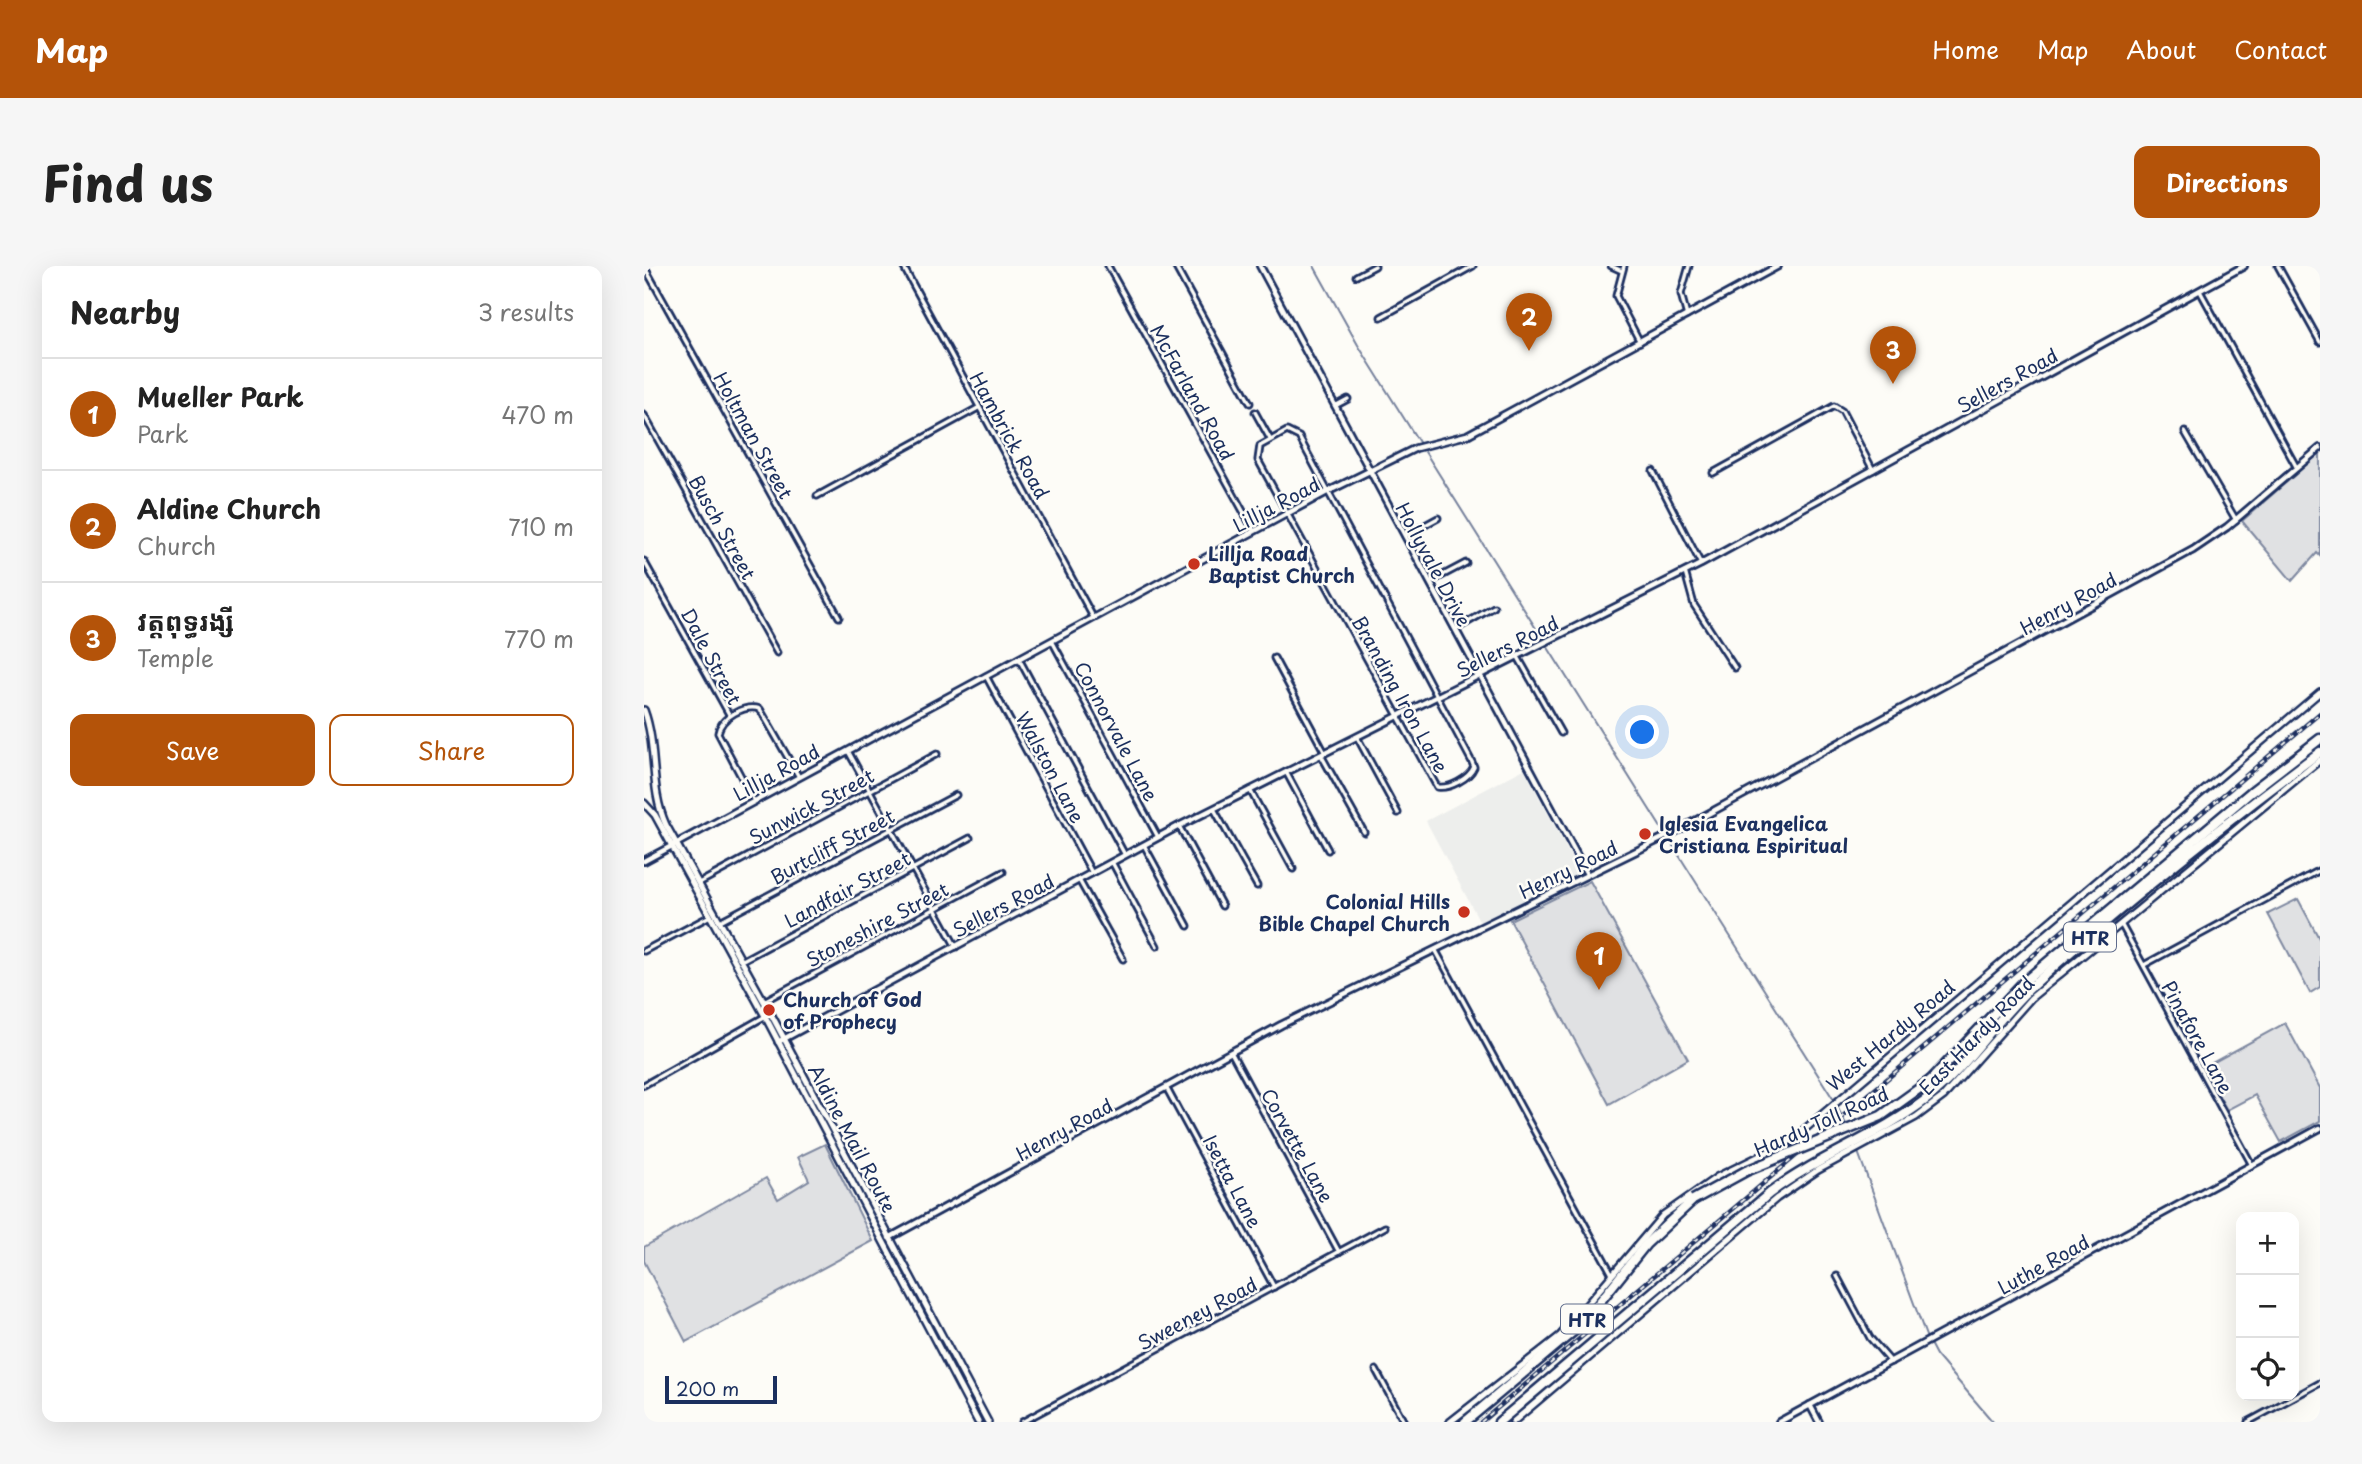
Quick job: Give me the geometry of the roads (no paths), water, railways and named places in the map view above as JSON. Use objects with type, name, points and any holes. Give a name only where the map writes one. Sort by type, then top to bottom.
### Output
[{"type":"highway","name":"Hardy Toll Road","points":[[1465,1422],[1582,1324],[1646,1244],[1693,1200],[1746,1171],[1881,1115],[1931,1080],[2024,982],[2250,792],[2320,739]]},
{"type":"highway","name":"Hardy Toll Road","points":[[1501,1422],[1770,1194],[1801,1171],[1931,1096],[2031,987],[2225,823],[2320,752]]},
{"type":"main road","name":"West Hardy Road","points":[[1450,1422],[1560,1336],[1655,1223],[1683,1199],[1728,1172],[1780,1148],[2320,692]]},
{"type":"main road","name":"Aldine Mail Route","points":[[644,710],[655,751],[657,805],[674,844],[710,916],[764,1001],[781,1040],[917,1301],[988,1422]]},
{"type":"main road","name":"East Hardy Road","points":[[1513,1422],[1777,1198],[1861,1146],[1916,1117],[1944,1096],[2024,1005],[2120,922],[2320,760]]},
{"type":"main road","name":"Aldine Mail Route","points":[[644,803],[699,883],[765,1016],[781,1040]]},
{"type":"main road","name":"Aldine Mail Route","points":[[950,1361],[977,1420]]},
{"type":"main road","points":[[977,1420],[983,1413]]},
{"type":"street","name":"Holtman Street","points":[[644,266],[839,617]]},
{"type":"street","name":"Hambrick Road","points":[[903,266],[1093,617]]},
{"type":"street","name":"McFarland Road","points":[[1108,266],[1254,531]]},
{"type":"street","points":[[1175,266],[1250,403]]},
{"type":"street","name":"Hollyvale Drive","points":[[1259,266],[1587,874]]},
{"type":"street","points":[[1356,276],[1375,266]]},
{"type":"street","points":[[1381,317],[1473,266]]},
{"type":"street","points":[[1611,266],[1623,268],[1616,296],[1640,342]]},
{"type":"street","points":[[1687,316],[1681,294],[1689,266]]},
{"type":"street","name":"Lillja Road","points":[[644,861],[1327,492],[1418,447],[1467,435],[1779,266]]},
{"type":"street","name":"Sellers Road","points":[[781,1040],[1179,826],[1701,564],[2244,266]]},
{"type":"street","points":[[2278,266],[2320,342]]},
{"type":"street","points":[[2200,291],[2297,468]]},
{"type":"street","points":[[1335,406],[1349,398]]},
{"type":"street","points":[[1713,473],[1834,405],[1842,411],[1873,470]]},
{"type":"street","points":[[817,496],[979,408]]},
{"type":"street","points":[[1255,412],[1270,439],[1287,431],[1299,438],[1437,696]]},
{"type":"street","name":"Busch Street","points":[[644,415],[777,653]]},
{"type":"street","points":[[2185,432],[2235,520]]},
{"type":"street","name":"Branding Iron Lane","points":[[1270,439],[1257,450],[1257,456],[1286,514],[1396,717],[1437,787],[1445,788],[1470,775],[1474,767],[1437,696]]},
{"type":"street","name":"Henry Road","points":[[885,1240],[1231,1052],[1662,839],[2201,546],[2320,448]]},
{"type":"street","points":[[1653,471],[1701,564]]},
{"type":"street","points":[[1404,537],[1438,518]]},
{"type":"street","name":"Dale Street","points":[[644,561],[730,716],[723,721],[718,733],[754,801]]},
{"type":"street","points":[[1429,583],[1466,563]]},
{"type":"street","points":[[1685,572],[1694,606],[1735,668]]},
{"type":"street","points":[[1454,630],[1494,607]]},
{"type":"street","name":"Connorvale Lane","points":[[1051,639],[1158,837]]},
{"type":"street","points":[[1018,657],[1125,855]]},
{"type":"street","points":[[1518,657],[1561,733]]},
{"type":"street","points":[[1274,658],[1364,832]]},
{"type":"street","name":"Walston Lane","points":[[985,675],[1093,873]]},
{"type":"street","points":[[730,716],[748,707],[760,709],[799,776]]},
{"type":"street","points":[[1357,737],[1398,813]]},
{"type":"street","points":[[848,749],[956,947]]},
{"type":"street","name":"Sunwick Street","points":[[699,883],[937,754]]},
{"type":"street","points":[[1286,772],[1328,850]]},
{"type":"street","points":[[1250,790],[1293,869]]},
{"type":"street","name":"Burtcliff Street","points":[[720,921],[956,795]]},
{"type":"street","points":[[1214,808],[1257,886]]},
{"type":"street","points":[[1179,826],[1222,906]]},
{"type":"street","name":"Landfair Street","points":[[739,963],[971,838]]},
{"type":"street","points":[[1144,845],[1188,926]]},
{"type":"street","points":[[1111,862],[1157,946]]},
{"type":"street","points":[[2143,966],[2320,870]]},
{"type":"street","name":"Stoneshire Street","points":[[764,1001],[1003,872]]},
{"type":"street","points":[[1079,880],[1122,959]]},
{"type":"street","points":[[644,951],[710,916]]},
{"type":"street","name":"Pinafore Lane","points":[[2120,922],[2252,1165]]},
{"type":"street","points":[[1436,951],[1612,1274]]},
{"type":"street","points":[[644,1084],[765,1016]]},
{"type":"street","name":"Corvette Lane","points":[[1231,1052],[1339,1252]]},
{"type":"street","name":"Isetta Lane","points":[[1167,1089],[1274,1287]]},
{"type":"street","name":"Luthe Road","points":[[1779,1422],[1936,1340],[2320,1128]]},
{"type":"street","name":"Sweeney Road","points":[[1022,1422],[1385,1227]]},
{"type":"street","points":[[1837,1276],[1870,1338],[1891,1362]]},
{"type":"street","points":[[1376,1370],[1404,1422]]},
{"type":"street","points":[[2248,1422],[2320,1383]]},
{"type":"street","points":[[1810,1405],[1819,1422]]},
{"type":"waterway","points":[[1314,266],[1358,345],[1665,834]]},
{"type":"waterway","points":[[1668,838],[1832,1097],[1848,1128]]},
{"type":"waterway","points":[[1858,1152],[1926,1336],[1936,1355],[1993,1422]]},
{"type":"railway","points":[[1481,1422],[2320,713]]},
{"type":"place","name":"Aldine Church","points":[[1529,351]]},
{"type":"place","name":"វត្តពុទ្ធរង្សី","points":[[1893,384]]},
{"type":"place","name":"Lillja Road Baptist Church","points":[[1194,564]]},
{"type":"place","name":"Iglesia Evangelica Cristiana Espiritual","points":[[1645,834]]},
{"type":"place","name":"Colonial Hills Bible Chapel Church","points":[[1464,912]]},
{"type":"place","name":"Mueller Park","points":[[1599,990]]},
{"type":"place","name":"Church of God of Prophecy","points":[[769,1010]]}]
